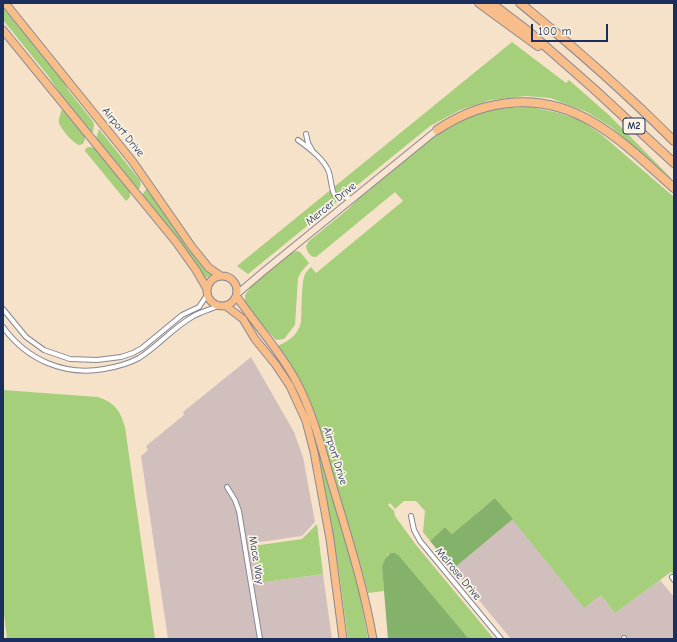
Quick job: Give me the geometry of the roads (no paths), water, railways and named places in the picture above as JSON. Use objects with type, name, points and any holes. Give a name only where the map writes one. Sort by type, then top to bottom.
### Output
[{"type":"highway","points":[[479,3],[594,89]]},
{"type":"highway","name":"M2","points":[[491,3],[528,31],[594,89],[674,163]]},
{"type":"highway","name":"M2","points":[[520,3],[585,58],[674,141]]},
{"type":"highway","points":[[437,130],[463,114],[493,105],[527,102],[556,106],[569,110],[596,124],[674,188]]},
{"type":"main road","name":"Airport Drive","points":[[5,3],[133,162],[197,254],[210,268],[221,276]]},
{"type":"main road","points":[[3,30],[176,242],[196,270],[207,292],[213,304],[218,306],[226,306],[232,304],[237,296],[237,288],[233,280],[226,276],[221,276],[212,280],[207,292]]},
{"type":"main road","name":"Airport Drive","points":[[237,296],[286,363],[307,403],[359,574],[373,639]]},
{"type":"main road","name":"Airport Drive","points":[[226,306],[243,319],[255,339],[279,370],[290,386],[306,421],[316,458],[330,539],[343,639]]},
{"type":"street","name":"Mercer Drive","points":[[237,296],[264,271],[437,130]]},
{"type":"street","points":[[306,134],[308,143],[328,171],[334,194],[352,199]]},
{"type":"street","points":[[298,140],[315,154]]},
{"type":"street","points":[[3,309],[26,337],[41,348],[55,355],[70,359],[85,361],[98,360],[128,355],[142,348],[183,314],[199,307],[207,292]]},
{"type":"street","points":[[3,327],[15,342],[28,353],[42,361],[63,369],[82,372],[95,371],[121,366],[134,360],[191,317],[218,306]]},
{"type":"street","name":"Mace Way","points":[[227,487],[235,500],[239,511],[260,639]]},
{"type":"street","name":"Melrose Drive","points":[[411,516],[414,530],[420,541],[501,639]]}]
